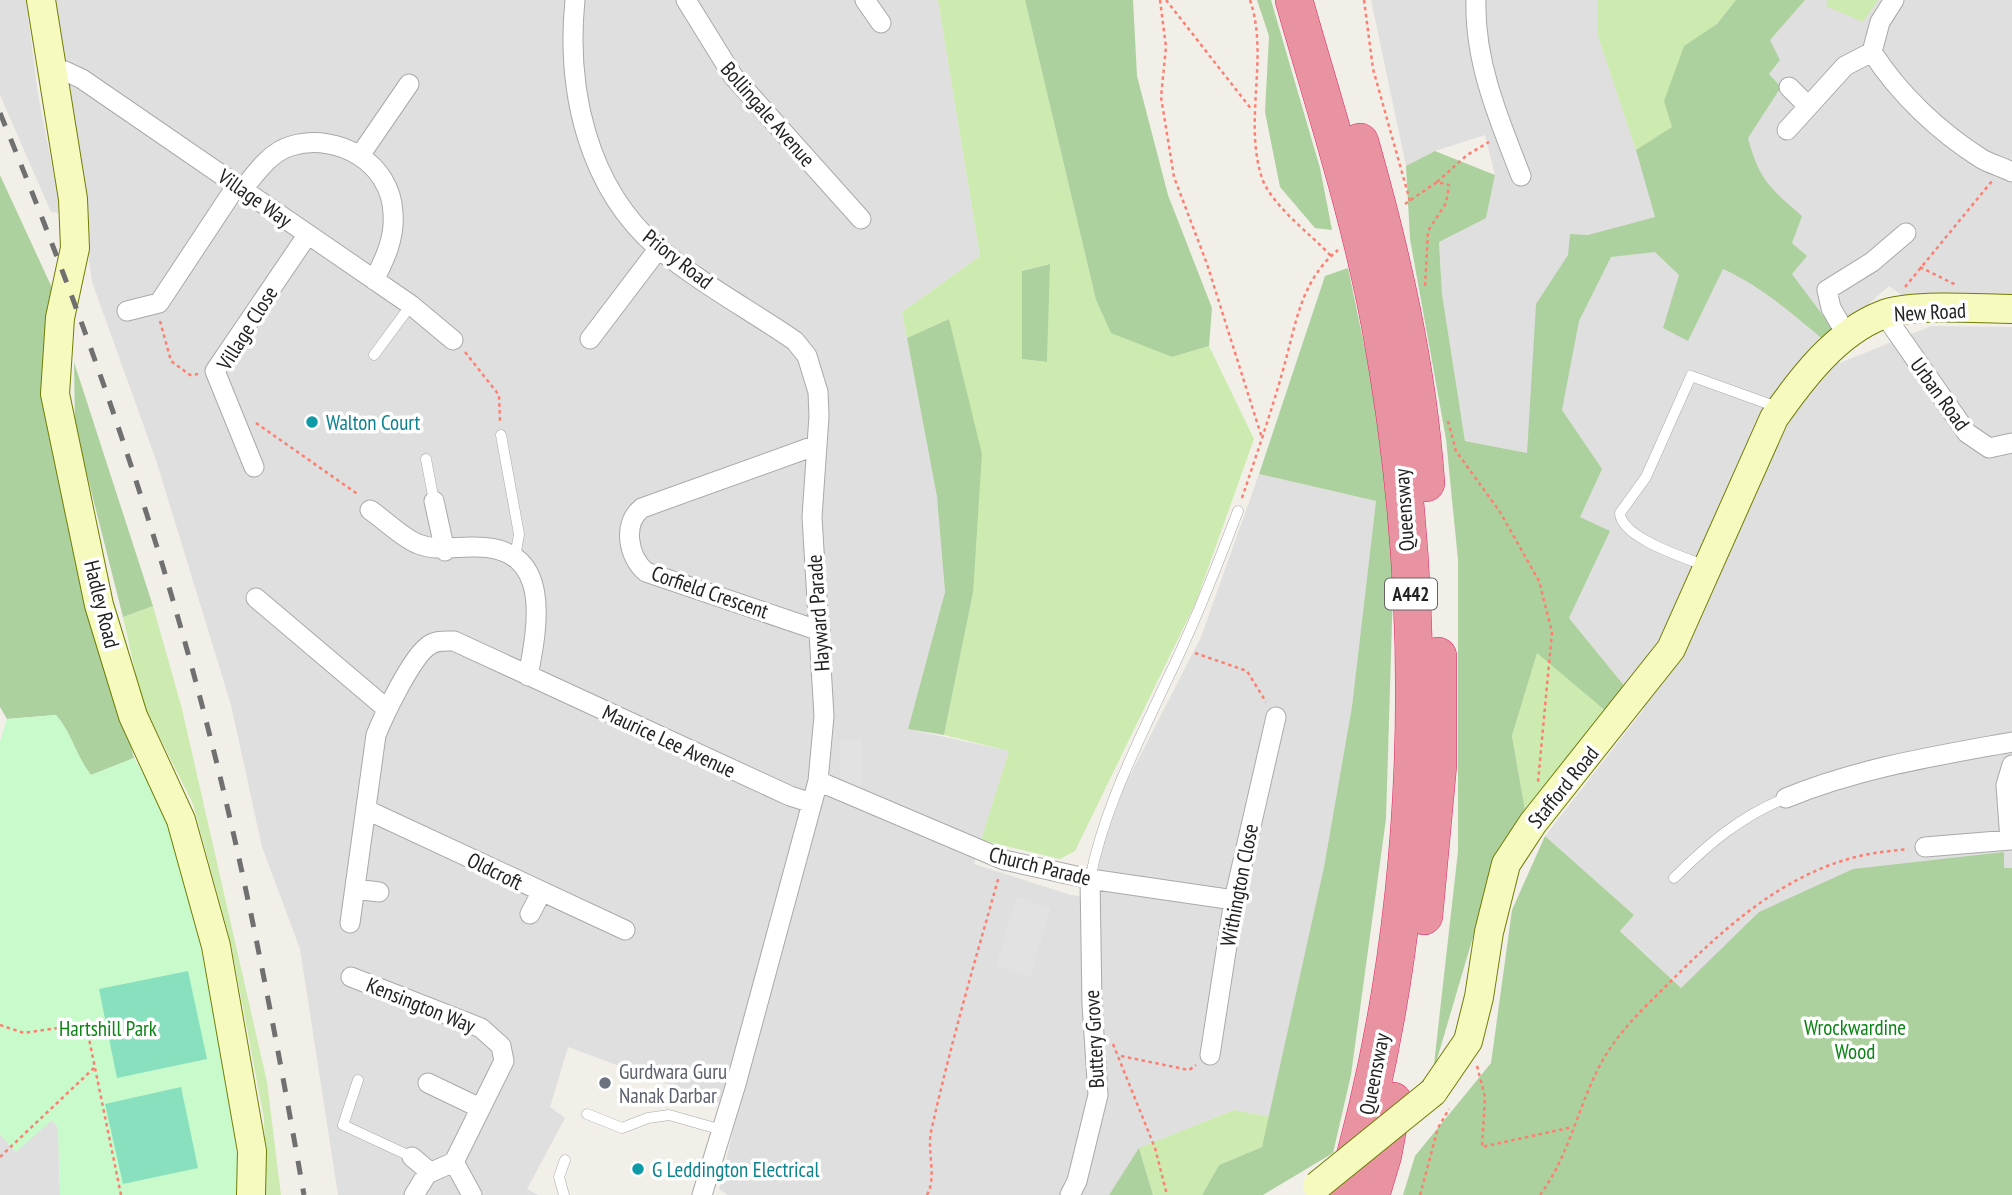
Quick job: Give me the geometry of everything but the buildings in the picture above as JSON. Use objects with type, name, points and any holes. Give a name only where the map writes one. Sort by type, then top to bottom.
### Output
[{"type":"highway","name":"Queensway","points":[[1294,0],[1331,128],[1381,329],[1403,474],[1413,635],[1412,757],[1404,877],[1390,993],[1365,1122],[1322,1192]]},
{"type":"highway","name":"Queensway","points":[[1320,0],[1388,242],[1422,423],[1438,652],[1438,765],[1429,879],[1410,1016],[1383,1155],[1371,1195]]},
{"type":"street","name":"Hadley Road","points":[[41,0],[50,71],[73,200],[75,248],[60,318],[55,394],[99,605],[133,716],[181,820],[216,946],[252,1151],[251,1195]]},
{"type":"street","name":"Priory Road","points":[[575,0],[571,55],[574,88],[588,141],[621,205],[639,230],[659,248],[795,341],[807,356],[818,392],[817,445]]},
{"type":"street","name":"Bollingale Avenue","points":[[686,0],[733,76],[861,219]]},
{"type":"street","points":[[865,0],[881,23]]},
{"type":"street","points":[[1476,0],[1475,19],[1488,87],[1521,176]]},
{"type":"street","points":[[1894,0],[1880,22],[1872,52],[1888,78],[1964,147],[2008,170]]},
{"type":"street","points":[[1787,130],[1845,66],[1872,52]]},
{"type":"street","name":"Village Way","points":[[50,71],[65,71],[82,79],[411,305],[453,340]]},
{"type":"street","points":[[361,154],[409,84]]},
{"type":"street","points":[[1790,87],[1807,105]]},
{"type":"street","points":[[127,311],[159,303],[240,187],[274,155],[290,146],[311,143],[339,146],[361,154],[379,175],[390,195],[393,213],[387,254],[374,280]]},
{"type":"street","points":[[1846,334],[1831,308],[1827,290],[1872,262],[1906,233]]},
{"type":"street","name":"Village Close","points":[[254,467],[215,371],[308,234]]},
{"type":"street","points":[[590,339],[659,248]]},
{"type":"street","name":"New Road","points":[[1822,360],[1846,334],[1884,314],[1912,310],[2012,309]]},
{"type":"street","name":"Urban Road","points":[[1884,314],[1967,433],[1989,448],[2012,443]]},
{"type":"street","name":"Stafford Road","points":[[1322,1192],[1442,1099],[1468,1041],[1479,997],[1489,932],[1506,864],[1533,823],[1666,657],[1684,625],[1707,566],[1781,408],[1822,360]]},
{"type":"street","name":"Hayward Parade","points":[[812,803],[818,781],[824,716],[812,517],[817,445]]},
{"type":"street","name":"Corfield Crescent","points":[[817,445],[642,508],[634,514],[630,524],[633,556],[646,572],[820,631]]},
{"type":"street","points":[[434,501],[445,551]]},
{"type":"street","points":[[350,923],[376,735],[387,709],[426,647],[439,641],[454,641],[528,676],[537,628],[536,595],[528,570],[515,558],[499,550],[476,547],[445,551],[416,543],[370,509]]},
{"type":"street","points":[[256,598],[387,709]]},
{"type":"street","name":"Maurice Lee Avenue","points":[[528,676],[790,796],[812,803]]},
{"type":"street","name":"Withington Close","points":[[1210,1055],[1234,900],[1276,717]]},
{"type":"street","points":[[1795,788],[1885,764],[2012,742]]},
{"type":"street","points":[[1925,847],[2010,840],[2006,785],[2012,765]]},
{"type":"street","name":"Church Parade","points":[[818,781],[1004,860],[1090,879],[1234,900]]},
{"type":"street","points":[[705,1194],[812,803]]},
{"type":"street","name":"Oldcroft","points":[[367,810],[625,930]]},
{"type":"street","name":"Buttery Grove","points":[[1070,1195],[1077,1181],[1098,1095],[1091,1004],[1090,879]]},
{"type":"street","points":[[355,889],[379,892]]},
{"type":"street","points":[[530,914],[541,893]]},
{"type":"street","name":"Kensington Way","points":[[351,977],[481,1028],[501,1046],[504,1061],[454,1162]]},
{"type":"street","points":[[428,1083],[480,1108]]},
{"type":"street","points":[[412,1157],[430,1172]]},
{"type":"street","points":[[414,1195],[430,1172],[454,1162],[472,1195]]},
{"type":"lane","points":[[373,355],[411,305]]},
{"type":"lane","points":[[1707,566],[1646,541],[1622,522],[1620,513],[1646,477],[1691,376],[1781,408]]},
{"type":"lane","points":[[501,435],[519,534],[515,558]]},
{"type":"lane","points":[[426,459],[434,501]]},
{"type":"lane","points":[[1090,879],[1096,849],[1130,755],[1211,584],[1238,511]]},
{"type":"lane","points":[[1674,878],[1706,846],[1753,811],[1795,788]]},
{"type":"lane","points":[[358,1080],[343,1125],[412,1157]]},
{"type":"lane","points":[[587,1114],[622,1128],[648,1118],[668,1115],[722,1130]]},
{"type":"lane","points":[[564,1195],[559,1177],[565,1160]]},
{"type":"path","points":[[1160,0],[1166,47],[1161,97],[1174,177],[1207,264],[1262,438]]},
{"type":"path","points":[[1166,0],[1254,112]]},
{"type":"path","points":[[1238,511],[1299,307],[1316,270],[1331,257],[1272,194],[1261,177],[1254,112],[1258,24],[1250,0]]},
{"type":"path","points":[[1364,0],[1373,68],[1410,201]]},
{"type":"path","points":[[1404,205],[1437,182],[1468,155],[1504,133]]},
{"type":"path","points":[[1905,287],[2008,170]]},
{"type":"path","points":[[1425,299],[1428,231],[1446,203],[1449,185],[1437,182]]},
{"type":"path","points":[[1920,267],[1961,286]]},
{"type":"path","points":[[159,303],[161,332],[171,361],[190,375],[215,371]]},
{"type":"path","points":[[453,340],[474,361],[499,395],[501,435]]},
{"type":"path","points":[[231,410],[252,420],[358,494],[370,509]]},
{"type":"path","points":[[1446,412],[1456,450],[1500,512],[1539,581],[1552,632],[1538,782]]},
{"type":"path","points":[[1182,649],[1247,671],[1276,717]]},
{"type":"path","points":[[1539,1195],[1554,1175],[1610,1048],[1694,955],[1754,906],[1790,885],[1859,856],[1925,847]]},
{"type":"path","points":[[927,1195],[932,1186],[930,1138],[948,1053],[1004,860]]},
{"type":"path","points":[[1091,1004],[1120,1055],[1154,1148],[1167,1195]]},
{"type":"path","points":[[0,1025],[24,1033],[86,1024],[121,1195]]},
{"type":"path","points":[[1120,1055],[1189,1070],[1210,1055]]},
{"type":"path","points":[[1470,1074],[1476,1063],[1485,1097],[1482,1147],[1573,1127]]},
{"type":"path","points":[[0,1157],[95,1067]]},
{"type":"path","points":[[1420,1195],[1438,1128],[1442,1099]]},
{"type":"shaded area","points":[[0,0],[26,0],[38,94],[61,213],[51,212],[0,95]]},
{"type":"shaded area","points":[[55,0],[938,0],[980,256],[902,312],[937,497],[945,592],[908,729],[1009,751],[974,864],[1071,895],[1095,898],[1103,828],[1201,637],[1259,474],[1376,501],[1352,706],[1324,867],[1270,1117],[1234,1110],[1140,1148],[1109,1195],[728,1195],[719,1189],[738,1110],[568,1047],[550,1107],[565,1118],[527,1189],[539,1195],[338,1195],[300,949],[262,847],[231,705],[156,460],[92,282]]},
{"type":"shaded area","points":[[1371,0],[2012,0],[2012,296],[1908,300],[1889,286],[1826,342],[1840,363],[1931,326],[2012,327],[2012,868],[2004,868],[2004,852],[1759,913],[1681,988],[1620,930],[1634,915],[1545,836],[1644,709],[1569,618],[1609,531],[1580,517],[1527,453],[1465,441],[1442,294],[1439,241],[1486,217],[1495,175],[1485,135],[1435,151],[1406,166]]},
{"type":"shaded area","points":[[840,740],[862,740],[861,788],[840,779]]},
{"type":"shaded area","points":[[1017,897],[1051,908],[1030,977],[996,966]]},
{"type":"shaded area","points":[[51,1119],[58,1128],[60,1195],[0,1195],[0,1134],[16,1152]]},
{"type":"green space","points":[[938,0],[1025,0],[1096,300],[1111,332],[1172,357],[1209,346],[1254,439],[1196,602],[1075,851],[1060,859],[981,840],[1009,751],[944,735],[973,593],[949,319],[907,338],[902,312],[980,256]],"holes":[[[1049,264],[1047,362],[1022,359],[1022,271]]]},
{"type":"green space","points":[[1025,0],[1133,0],[1137,76],[1168,195],[1212,308],[1209,346],[1172,357],[1111,333],[1096,300]]},
{"type":"green space","points":[[1257,0],[1271,0],[1320,168],[1332,230],[1315,228],[1280,187],[1265,112],[1269,36]]},
{"type":"green space","points":[[1597,0],[1736,0],[1717,24],[1684,47],[1673,127],[1636,150],[1597,33]]},
{"type":"green space","points":[[1736,0],[1805,0],[1770,40],[1780,60],[1769,74],[1781,87],[1748,138],[1757,164],[1768,183],[1802,216],[1792,243],[1807,256],[1792,274],[1836,333],[1826,342],[1764,292],[1723,269],[1688,341],[1663,328],[1679,275],[1655,252],[1611,257],[1579,321],[1562,410],[1602,469],[1580,517],[1610,531],[1569,618],[1627,689],[1608,713],[1537,653],[1512,736],[1525,810],[1493,869],[1433,1073],[1458,851],[1458,560],[1446,439],[1410,239],[1406,166],[1435,151],[1495,175],[1486,218],[1439,242],[1442,294],[1465,441],[1527,453],[1536,304],[1568,255],[1570,234],[1588,235],[1655,217],[1636,150],[1672,127],[1664,101],[1684,46],[1717,24]]},
{"type":"green space","points":[[1828,0],[1878,0],[1863,22],[1826,6]]},
{"type":"green space","points":[[0,175],[53,290],[81,562],[134,758],[91,775],[56,715],[7,719],[0,707]]},
{"type":"green space","points":[[1050,264],[1047,362],[1022,359],[1022,271]]},
{"type":"green space","points":[[1348,268],[1373,387],[1394,557],[1386,819],[1351,1075],[1333,1153],[1263,1195],[1202,1195],[1219,1165],[1262,1147],[1324,867],[1352,706],[1376,501],[1259,474],[1325,276]]},
{"type":"green space","points":[[949,319],[982,454],[973,593],[944,735],[908,729],[945,592],[937,497],[907,338]]},
{"type":"green space","points":[[74,362],[153,606],[123,617],[75,427]]},
{"type":"green space","points":[[153,606],[182,709],[267,1082],[281,1195],[266,1195],[264,1119],[231,944],[193,804],[142,702],[123,617]]},
{"type":"green space","points":[[1537,652],[1608,713],[1525,810],[1512,736]]},
{"type":"green space","name":"Hartshill Park","points":[[56,715],[91,775],[134,758],[160,802],[182,861],[219,1034],[242,1186],[240,1195],[60,1195],[58,1128],[52,1120],[16,1152],[0,1134],[0,742],[7,719]]},
{"type":"green space","name":"Wrockwardine Wood","points":[[1545,836],[1634,915],[1620,931],[1681,988],[1759,912],[1853,869],[2004,852],[2004,868],[2012,868],[2012,1195],[1403,1195],[1415,1156],[1491,1063],[1512,910]]},
{"type":"green space","points":[[188,971],[207,1059],[117,1078],[99,989]]},
{"type":"green space","points":[[181,1087],[198,1168],[123,1184],[105,1104]]},
{"type":"green space","points":[[1234,1110],[1270,1117],[1262,1147],[1219,1165],[1202,1195],[1153,1195],[1139,1148]]},
{"type":"green space","points":[[1139,1148],[1153,1195],[1109,1195]]},
{"type":"railway","points":[[0,113],[61,267],[117,423],[190,660],[225,796],[250,910],[304,1195]]},
{"type":"place","name":"Walton Court","points":[[312,422]]},
{"type":"place","name":"Gurdwara Guru Nanak Darbar","points":[[605,1083]]},
{"type":"place","name":"G Leddington Electrical","points":[[638,1169]]}]
